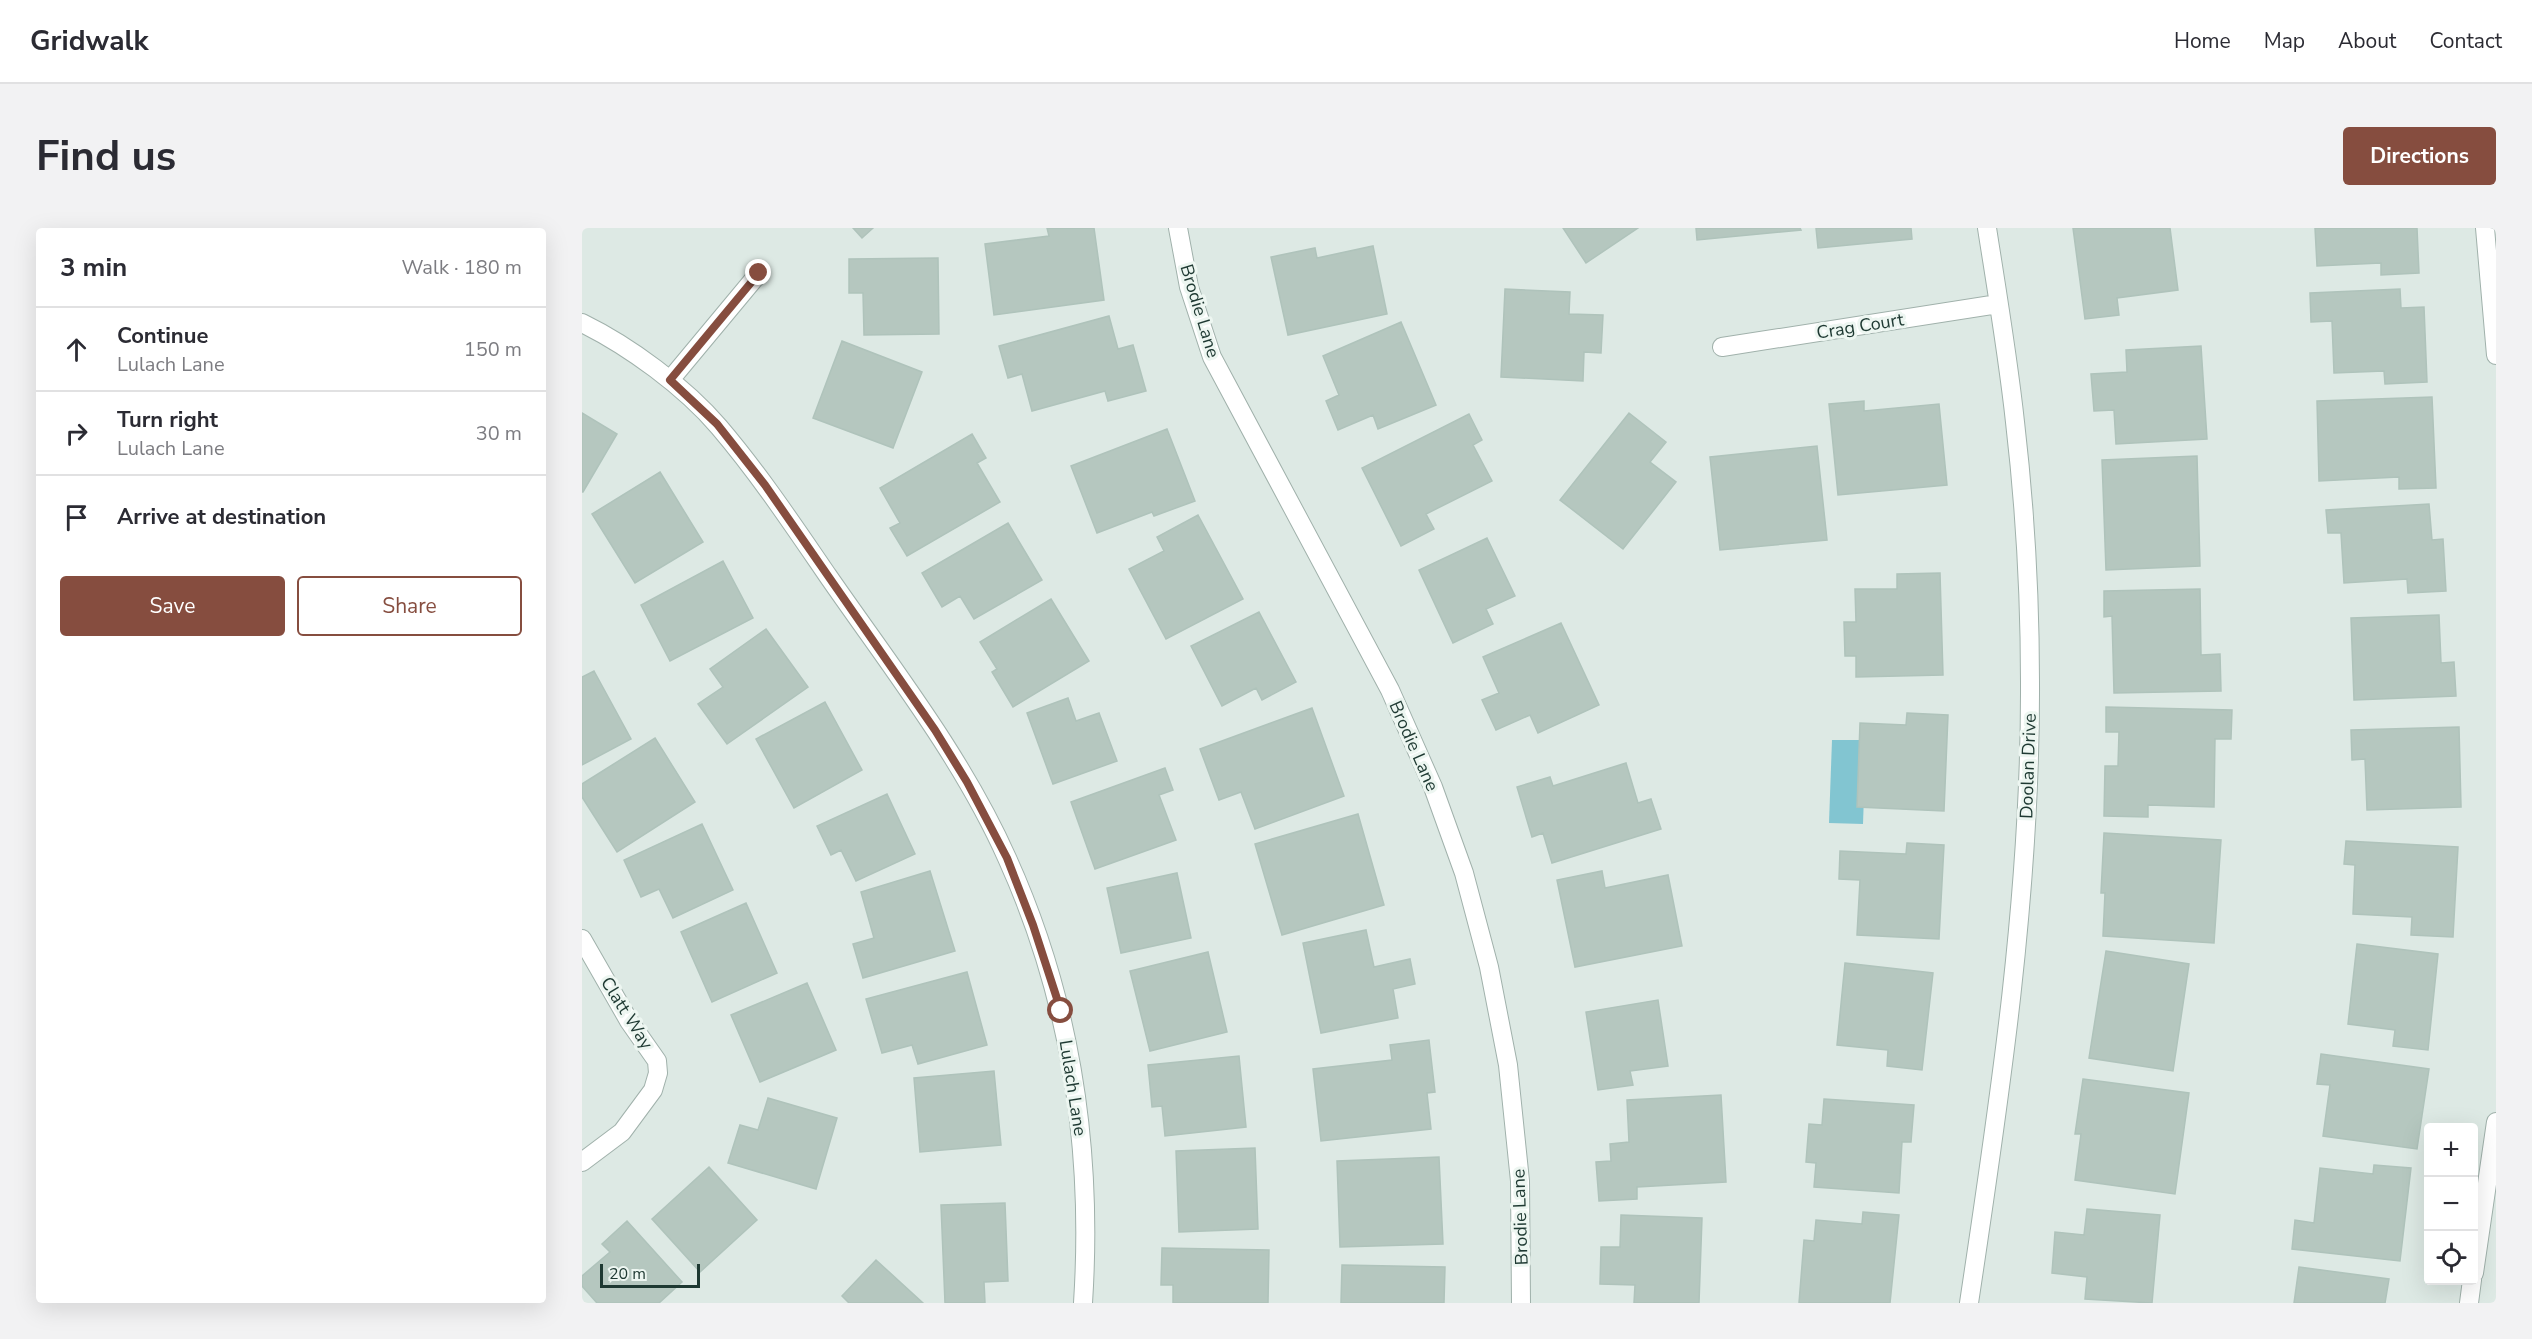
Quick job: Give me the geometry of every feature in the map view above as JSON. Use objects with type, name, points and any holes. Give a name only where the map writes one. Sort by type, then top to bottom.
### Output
[{"type":"street","name":"Brodie Lane","points":[[1178,228],[1189,287],[1212,357],[1390,690],[1433,788],[1464,873],[1489,967],[1508,1065],[1520,1180],[1521,1303]]},
{"type":"street","name":"Doolan Drive","points":[[1969,1303],[2003,1079],[2028,805],[2030,682],[2026,559],[2015,421],[1987,228]]},
{"type":"street","points":[[2485,228],[2496,355]]},
{"type":"street","points":[[670,380],[759,273]]},
{"type":"street","name":"Crag Court","points":[[1722,347],[1998,304]]},
{"type":"street","name":"Lulach Lane","points":[[582,323],[601,332],[670,380],[717,424],[765,485],[935,730],[967,782],[1007,858],[1033,925],[1061,1011],[1075,1085],[1085,1168],[1086,1256],[1083,1303]]},
{"type":"street","name":"Clatt Way","points":[[582,939],[629,1021],[657,1061],[658,1073],[653,1090],[622,1132],[582,1162]]},
{"type":"street","points":[[2478,1246],[2496,1122]]},
{"type":"street","points":[[2469,1303],[2471,1285]]},
{"type":"water","points":[[1832,740],[1866,740],[1863,824],[1829,823]]},
{"type":"building","points":[[853,228],[873,228],[862,238]]},
{"type":"building","points":[[1047,228],[1094,228],[1104,300],[994,315],[985,244],[1049,236]]},
{"type":"building","points":[[1563,228],[1638,228],[1586,263]]},
{"type":"building","points":[[1696,228],[1800,228],[1801,230],[1697,240]]},
{"type":"building","points":[[1816,228],[1911,228],[1912,239],[1818,248]]},
{"type":"building","points":[[2073,228],[2170,228],[2178,290],[2117,298],[2119,315],[2085,319]]},
{"type":"building","points":[[2315,228],[2417,228],[2419,273],[2381,275],[2381,263],[2317,266]]},
{"type":"building","points":[[1373,246],[1387,314],[1288,335],[1271,257],[1315,248],[1317,258]]},
{"type":"building","points":[[938,258],[939,334],[864,335],[863,293],[849,293],[849,259]]},
{"type":"building","points":[[1505,289],[1570,292],[1569,314],[1603,315],[1601,353],[1584,352],[1583,381],[1501,377]]},
{"type":"building","points":[[2400,289],[2401,308],[2424,307],[2427,382],[2385,384],[2384,371],[2334,373],[2332,321],[2311,322],[2310,293]]},
{"type":"building","points":[[1109,316],[1118,349],[1133,345],[1146,391],[1108,401],[1105,391],[1032,411],[1022,374],[1008,378],[999,346]]},
{"type":"building","points":[[1401,322],[1436,405],[1378,429],[1373,415],[1338,430],[1326,401],[1339,395],[1323,356]]},
{"type":"building","points":[[842,341],[922,372],[893,448],[813,418]]},
{"type":"building","points":[[2201,346],[2207,439],[2116,444],[2114,410],[2094,411],[2091,374],[2127,372],[2126,350]]},
{"type":"building","points":[[2432,397],[2436,488],[2399,489],[2399,477],[2319,481],[2317,401]]},
{"type":"building","points":[[1864,401],[1864,411],[1939,404],[1947,485],[1838,495],[1829,404]]},
{"type":"building","points":[[582,413],[617,434],[583,492],[582,492]]},
{"type":"building","points":[[1629,413],[1666,442],[1650,462],[1676,482],[1623,549],[1560,500]]},
{"type":"building","points":[[1469,414],[1482,440],[1473,445],[1492,481],[1426,514],[1434,529],[1401,546],[1362,468]]},
{"type":"building","points":[[1167,429],[1195,501],[1154,516],[1152,512],[1097,533],[1071,466]]},
{"type":"building","points":[[972,434],[986,458],[977,463],[1000,502],[907,556],[890,528],[900,523],[880,488]]},
{"type":"building","points":[[1817,446],[1827,540],[1720,550],[1710,457]]},
{"type":"building","points":[[2197,456],[2200,566],[2106,570],[2102,460]]},
{"type":"building","points":[[660,472],[703,542],[635,583],[592,514]]},
{"type":"building","points":[[2429,504],[2432,540],[2443,539],[2446,591],[2408,593],[2407,579],[2344,583],[2341,533],[2328,533],[2326,510]]},
{"type":"building","points":[[1198,515],[1243,599],[1166,639],[1129,569],[1164,551],[1157,537]]},
{"type":"building","points":[[1008,523],[1042,580],[974,619],[960,596],[942,607],[922,573]]},
{"type":"building","points":[[1487,538],[1515,596],[1486,609],[1493,624],[1453,643],[1419,570]]},
{"type":"building","points":[[723,561],[753,618],[670,661],[641,605]]},
{"type":"building","points":[[1940,573],[1943,675],[1856,677],[1856,656],[1845,656],[1844,622],[1856,622],[1855,589],[1897,589],[1897,574]]},
{"type":"building","points":[[2200,589],[2201,655],[2220,654],[2221,691],[2114,693],[2112,616],[2104,617],[2104,591]]},
{"type":"building","points":[[1051,599],[1089,661],[1013,707],[992,672],[997,669],[980,642]]},
{"type":"building","points":[[1259,612],[1296,682],[1262,700],[1256,688],[1222,706],[1191,646]]},
{"type":"building","points":[[2439,615],[2441,663],[2454,662],[2456,696],[2354,700],[2351,618]]},
{"type":"building","points":[[1561,623],[1599,705],[1538,733],[1530,715],[1496,730],[1482,700],[1499,693],[1483,657]]},
{"type":"building","points":[[766,629],[808,687],[727,744],[698,704],[723,687],[710,669]]},
{"type":"building","points":[[594,671],[631,739],[582,765],[582,677]]},
{"type":"building","points":[[1068,698],[1076,721],[1099,713],[1117,761],[1053,784],[1027,713]]},
{"type":"building","points":[[825,702],[862,770],[794,808],[756,739]]},
{"type":"building","points":[[2106,707],[2232,710],[2231,739],[2215,739],[2214,807],[2148,805],[2148,817],[2104,816],[2105,766],[2118,766],[2119,732],[2106,732]]},
{"type":"building","points":[[1312,708],[1344,796],[1255,829],[1241,792],[1219,800],[1200,749]]},
{"type":"building","points":[[1907,713],[1948,715],[1944,811],[1857,807],[1860,723],[1906,725]]},
{"type":"building","points":[[2459,727],[2461,807],[2367,810],[2365,759],[2352,760],[2351,730]]},
{"type":"building","points":[[655,738],[695,802],[617,852],[582,797],[582,784]]},
{"type":"building","points":[[1626,763],[1638,803],[1651,799],[1661,829],[1552,863],[1543,833],[1532,837],[1517,787],[1550,777],[1553,786]]},
{"type":"building","points":[[1165,768],[1173,790],[1159,795],[1176,840],[1095,869],[1071,802]]},
{"type":"building","points":[[887,794],[915,854],[856,881],[841,850],[831,855],[817,826]]},
{"type":"building","points":[[1358,814],[1384,905],[1282,935],[1255,844]]},
{"type":"building","points":[[702,824],[733,890],[673,918],[659,889],[641,897],[624,860]]},
{"type":"building","points":[[2104,833],[2221,840],[2214,943],[2103,936],[2105,893],[2101,893]]},
{"type":"building","points":[[2346,841],[2458,847],[2453,937],[2411,935],[2412,917],[2353,914],[2355,865],[2344,864]]},
{"type":"building","points":[[1907,843],[1944,845],[1939,939],[1857,935],[1860,880],[1839,879],[1840,851],[1906,854]]},
{"type":"building","points":[[930,871],[955,951],[863,978],[853,944],[874,938],[861,892]]},
{"type":"building","points":[[1602,871],[1605,888],[1668,875],[1682,946],[1575,967],[1557,880]]},
{"type":"building","points":[[1177,873],[1191,938],[1121,953],[1107,888]]},
{"type":"building","points":[[746,903],[777,973],[712,1002],[681,932]]},
{"type":"building","points":[[1366,930],[1374,967],[1410,959],[1415,984],[1393,989],[1398,1018],[1321,1033],[1303,943]]},
{"type":"building","points":[[2357,944],[2438,954],[2428,1050],[2393,1046],[2395,1030],[2348,1024]]},
{"type":"building","points":[[2106,951],[2189,964],[2173,1071],[2089,1058]]},
{"type":"building","points":[[1208,952],[1227,1032],[1150,1051],[1130,971]]},
{"type":"building","points":[[1845,963],[1933,973],[1922,1070],[1887,1066],[1888,1050],[1837,1045]]},
{"type":"building","points":[[967,972],[987,1045],[918,1064],[912,1045],[882,1053],[866,999]]},
{"type":"building","points":[[807,983],[836,1050],[760,1082],[731,1015]]},
{"type":"building","points":[[1658,1000],[1668,1066],[1630,1071],[1633,1085],[1598,1090],[1586,1012]]},
{"type":"building","points":[[1429,1040],[1435,1092],[1427,1093],[1431,1129],[1321,1141],[1313,1069],[1392,1060],[1390,1045]]},
{"type":"building","points":[[2321,1054],[2429,1069],[2417,1149],[2323,1136],[2330,1085],[2317,1084]]},
{"type":"building","points":[[1239,1056],[1246,1127],[1165,1136],[1162,1106],[1152,1107],[1148,1065]]},
{"type":"building","points":[[994,1071],[1001,1145],[920,1152],[914,1078]]},
{"type":"building","points":[[2083,1079],[2189,1093],[2175,1194],[2075,1180],[2081,1134],[2075,1134]]},
{"type":"building","points":[[1721,1095],[1726,1182],[1637,1187],[1637,1199],[1599,1201],[1596,1162],[1611,1161],[1610,1144],[1629,1142],[1627,1100]]},
{"type":"building","points":[[768,1098],[837,1118],[816,1189],[728,1163],[740,1125],[758,1130]]},
{"type":"building","points":[[1824,1099],[1914,1105],[1911,1142],[1902,1142],[1899,1193],[1814,1187],[1816,1163],[1806,1162],[1809,1124],[1822,1125]]},
{"type":"building","points":[[1255,1148],[1258,1229],[1179,1232],[1176,1151]]},
{"type":"building","points":[[1439,1157],[1443,1244],[1340,1247],[1337,1161]]},
{"type":"building","points":[[2374,1165],[2411,1168],[2400,1261],[2292,1249],[2295,1220],[2314,1223],[2320,1168],[2373,1174]]},
{"type":"building","points":[[709,1167],[757,1220],[700,1272],[652,1219]]},
{"type":"building","points":[[1005,1203],[1008,1281],[984,1282],[985,1303],[945,1303],[941,1205]]},
{"type":"building","points":[[2087,1209],[2160,1215],[2152,1303],[2085,1299],[2087,1277],[2052,1273],[2055,1232],[2084,1235]]},
{"type":"building","points":[[1863,1212],[1899,1215],[1890,1303],[1799,1303],[1804,1240],[1814,1241],[1816,1220],[1862,1224]]},
{"type":"building","points":[[1621,1215],[1702,1218],[1699,1303],[1634,1303],[1635,1285],[1600,1284],[1601,1247],[1620,1247]]},
{"type":"building","points":[[627,1221],[682,1282],[659,1303],[597,1303],[582,1286],[582,1276],[610,1252],[602,1244]]},
{"type":"building","points":[[1162,1248],[1269,1250],[1268,1303],[1173,1303],[1173,1285],[1161,1285]]},
{"type":"building","points":[[876,1260],[923,1303],[849,1303],[842,1296]]},
{"type":"building","points":[[1342,1265],[1445,1267],[1444,1303],[1341,1303]]},
{"type":"building","points":[[2299,1267],[2389,1279],[2385,1303],[2294,1303]]},
{"type":"route","points":[[759,273],[670,380],[717,424],[765,485],[935,730],[967,782],[1007,858],[1033,925],[1061,1011]]}]
